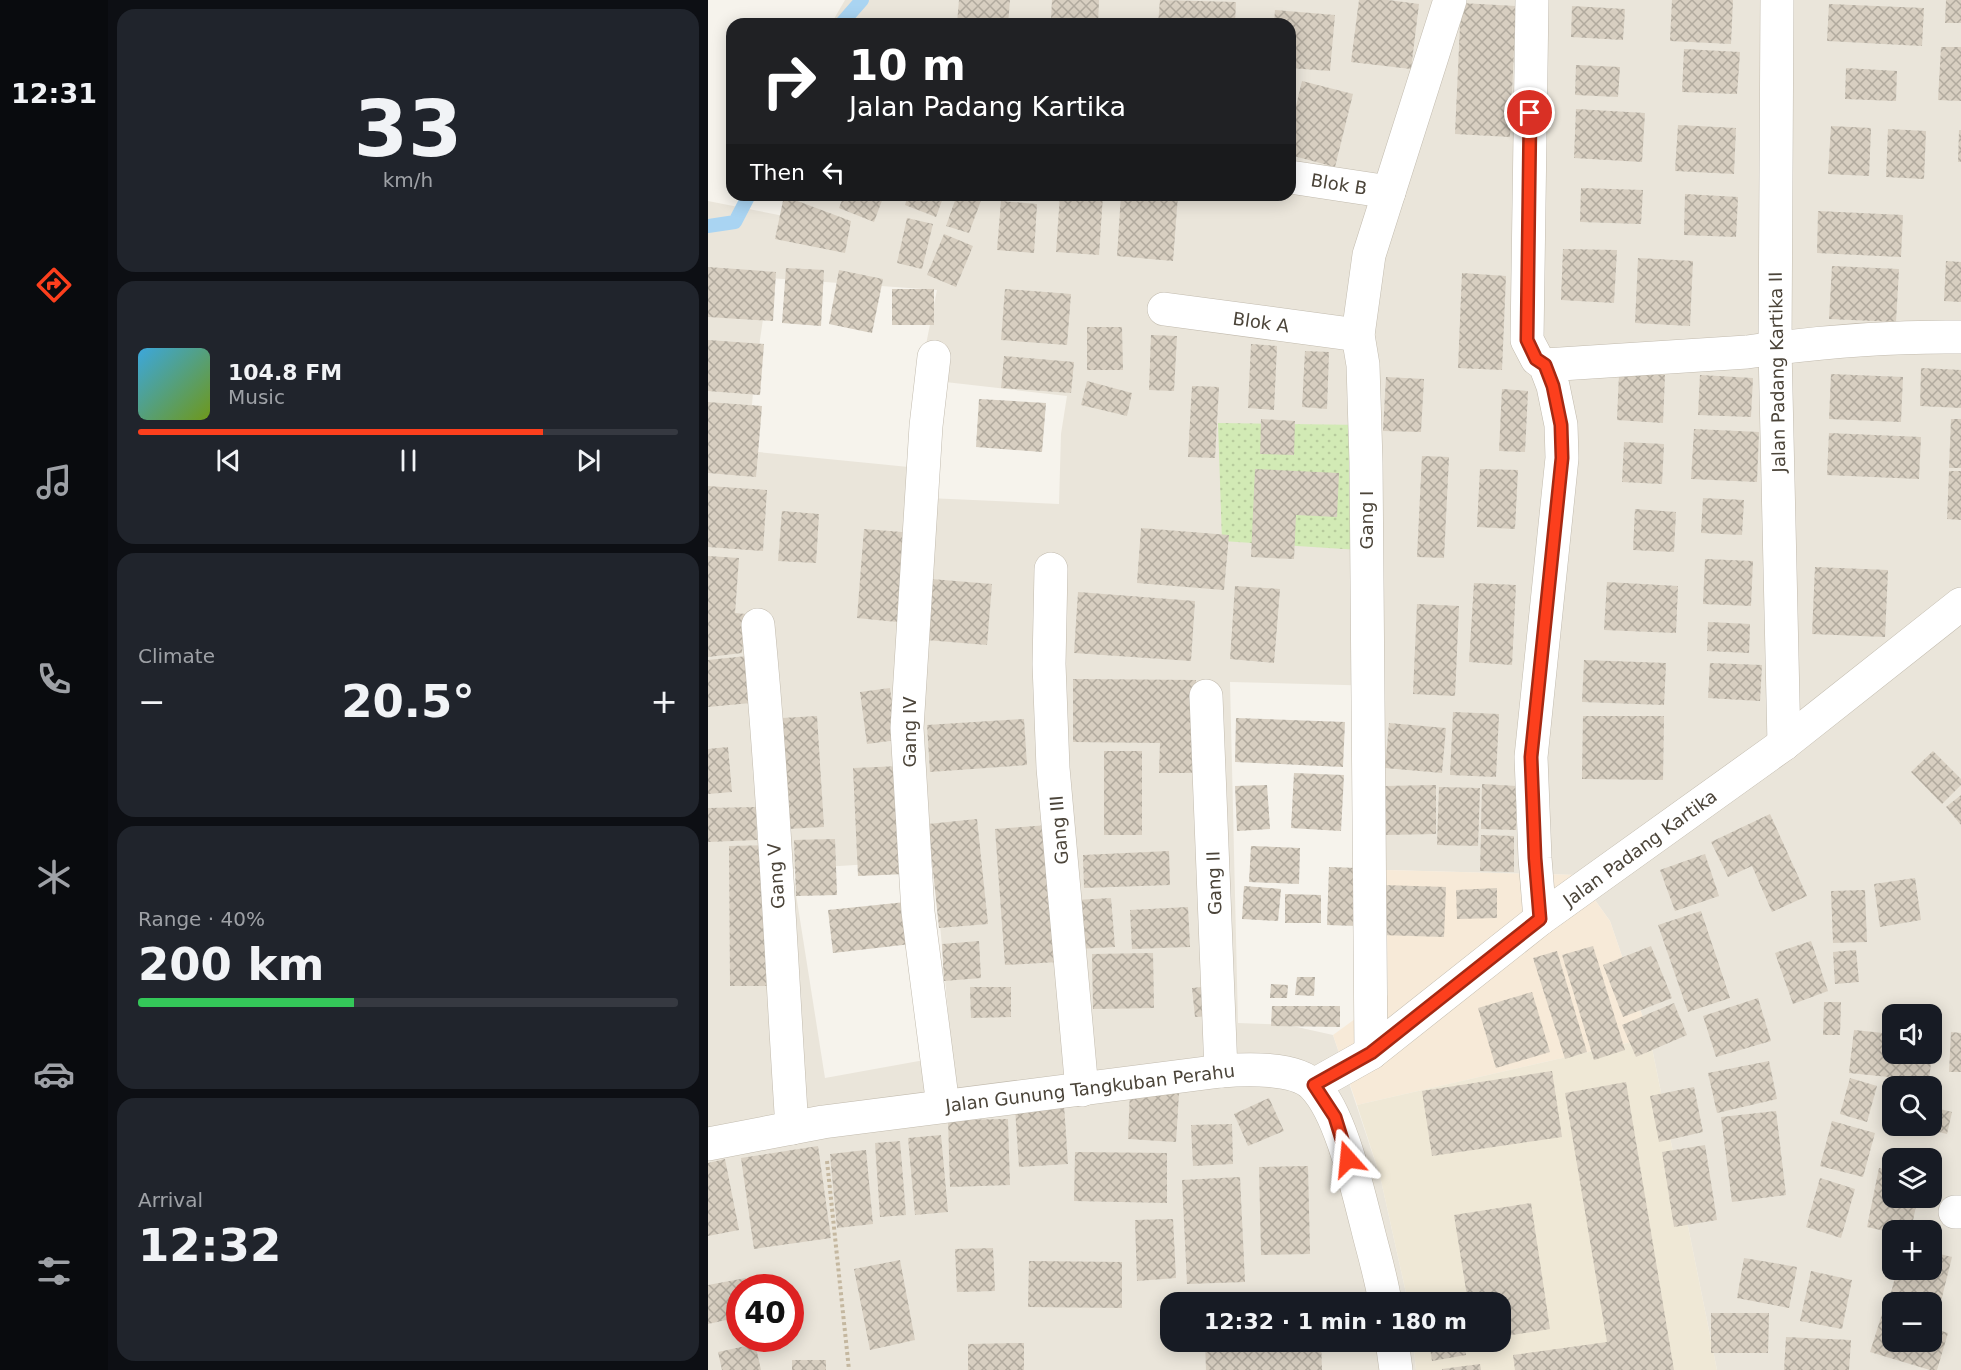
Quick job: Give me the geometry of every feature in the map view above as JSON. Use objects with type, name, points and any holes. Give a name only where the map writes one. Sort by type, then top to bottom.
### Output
[{"type":"street","points":[[1532,0],[1527,340],[1536,359],[1545,365],[1553,386],[1561,425],[1562,458],[1531,757],[1540,919]]},
{"type":"street","name":"Jalan Padang Kartika II","points":[[1777,0],[1775,348],[1784,744]]},
{"type":"street","name":"Gang I","points":[[1371,1053],[1366,462],[1362,365],[1358,335],[1369,255],[1389,192],[1441,1]]},
{"type":"street","name":"Blok B","points":[[1296,178],[1389,192]]},
{"type":"street","name":"Blok A","points":[[1164,309],[1358,335]]},
{"type":"street","points":[[1545,365],[1747,352],[1922,336],[1961,337]]},
{"type":"street","name":"Gang IV","points":[[934,357],[926,426],[907,728],[918,912],[943,1106]]},
{"type":"street","name":"Gang III","points":[[1051,569],[1049,664],[1053,768],[1082,1090]]},
{"type":"street","name":"Jalan Padang Kartika","points":[[1314,1085],[1371,1053],[1540,919],[1784,744],[1961,604]]},
{"type":"street","name":"Gang V","points":[[758,625],[770,752],[773,830],[808,1125]]},
{"type":"street","name":"Gang II","points":[[1206,696],[1221,1071]]},
{"type":"street","name":"Jalan Gunung Tangkuban Perahu","points":[[708,1144],[808,1125],[1221,1071],[1251,1069],[1297,1076],[1314,1085]]},
{"type":"street","points":[[1314,1085],[1335,1117],[1355,1180],[1383,1292]]},
{"type":"street","points":[[1394,1352],[1396,1370]]},
{"type":"path","points":[[808,1125],[849,1370]]},
{"type":"shaded area","points":[[845,0],[1961,0],[1961,1370],[1717,1370],[1650,1038],[1610,921],[1577,875],[1386,870],[1381,686],[1230,682],[1238,1023],[1288,1025],[1333,1035],[1380,1176],[1406,1292],[1160,1292],[1160,1352],[1414,1352],[1416,1370],[708,1370],[708,201],[784,216],[787,201],[1296,201],[1296,18],[834,18]],"holes":[[[769,278],[937,290],[919,379],[1067,396],[1061,434],[1059,504],[928,498],[929,469],[748,451],[754,381]],[[934,860],[952,1055],[825,1078],[792,869]]]},
{"type":"shaded area","points":[[1386,870],[1577,875],[1610,921],[1650,1038],[1357,1105],[1333,1035],[1388,995]]},
{"type":"shaded area","points":[[1650,1038],[1717,1370],[1416,1370],[1414,1352],[1511,1352],[1511,1292],[1406,1292],[1380,1176],[1357,1105]]},
{"type":"green space","points":[[1218,423],[1366,425],[1375,551],[1222,541]]},
{"type":"building","points":[[959,0],[1010,0],[1008,18],[958,18]]},
{"type":"building","points":[[1052,0],[1099,0],[1098,18],[1051,18]]},
{"type":"building","points":[[1160,0],[1236,2],[1235,18],[1158,18]]},
{"type":"building","points":[[1359,0],[1388,0],[1419,4],[1411,69],[1351,62]]},
{"type":"building","points":[[1672,0],[1733,0],[1731,44],[1670,41]]},
{"type":"building","points":[[1946,0],[1961,0],[1961,23],[1945,23]]},
{"type":"building","points":[[1461,3],[1516,6],[1510,137],[1455,134]]},
{"type":"building","points":[[1829,4],[1924,8],[1922,46],[1827,41]]},
{"type":"building","points":[[1572,6],[1625,9],[1623,40],[1571,37]]},
{"type":"building","points":[[1275,10],[1335,15],[1330,71],[1296,68],[1296,18],[1274,18]]},
{"type":"building","points":[[1941,47],[1961,47],[1961,101],[1938,100]]},
{"type":"building","points":[[1684,49],[1740,52],[1737,94],[1682,92]]},
{"type":"building","points":[[1576,65],[1620,67],[1618,97],[1575,95]]},
{"type":"building","points":[[1846,68],[1897,71],[1896,101],[1845,99]]},
{"type":"building","points":[[1302,81],[1353,94],[1335,167],[1296,157],[1296,106]]},
{"type":"building","points":[[1576,109],[1645,113],[1642,162],[1574,158]]},
{"type":"building","points":[[1678,125],[1736,128],[1734,174],[1675,171]]},
{"type":"building","points":[[1831,126],[1871,128],[1869,176],[1828,174]]},
{"type":"building","points":[[1888,129],[1926,131],[1924,179],[1886,177]]},
{"type":"building","points":[[1959,130],[1961,130],[1961,162],[1958,162]]},
{"type":"building","points":[[1581,188],[1643,190],[1641,224],[1580,222]]},
{"type":"building","points":[[1685,194],[1738,197],[1736,237],[1684,235]]},
{"type":"building","points":[[783,201],[797,201],[851,221],[845,253],[775,239]]},
{"type":"building","points":[[842,201],[882,201],[874,222],[839,208]]},
{"type":"building","points":[[906,201],[942,201],[936,217],[905,205]]},
{"type":"building","points":[[955,201],[981,201],[969,233],[946,226]]},
{"type":"building","points":[[1001,201],[1037,204],[1034,253],[997,250]]},
{"type":"building","points":[[1060,201],[1103,201],[1099,255],[1056,252]]},
{"type":"building","points":[[1121,201],[1178,201],[1173,261],[1117,256]]},
{"type":"building","points":[[1818,211],[1903,215],[1901,257],[1817,253]]},
{"type":"building","points":[[907,218],[933,224],[922,269],[897,263]]},
{"type":"building","points":[[944,234],[973,246],[956,287],[927,275]]},
{"type":"building","points":[[1563,249],[1617,250],[1614,303],[1561,300]]},
{"type":"building","points":[[1638,258],[1693,261],[1690,326],[1635,323]]},
{"type":"building","points":[[1946,261],[1961,262],[1961,302],[1944,301]]},
{"type":"building","points":[[1832,266],[1899,269],[1896,322],[1829,319]]},
{"type":"building","points":[[708,267],[776,272],[773,321],[708,317]]},
{"type":"building","points":[[786,268],[824,270],[821,326],[782,323]]},
{"type":"building","points":[[839,270],[883,279],[872,333],[829,324]]},
{"type":"building","points":[[1462,273],[1506,276],[1502,370],[1458,368]]},
{"type":"building","points":[[892,289],[934,289],[934,325],[892,325]]},
{"type":"building","points":[[1005,289],[1071,294],[1067,345],[1001,340]]},
{"type":"building","points":[[1087,327],[1122,327],[1123,370],[1087,370]]},
{"type":"building","points":[[1151,335],[1177,336],[1174,391],[1149,390]]},
{"type":"building","points":[[708,340],[764,344],[760,395],[708,391]]},
{"type":"building","points":[[1251,344],[1277,346],[1274,410],[1248,408]]},
{"type":"building","points":[[1305,351],[1329,352],[1327,409],[1302,407]]},
{"type":"building","points":[[1004,356],[1074,362],[1071,393],[1001,388]]},
{"type":"building","points":[[1921,368],[1961,370],[1961,408],[1920,406]]},
{"type":"building","points":[[1619,374],[1665,375],[1663,423],[1617,420]]},
{"type":"building","points":[[1831,374],[1903,377],[1901,422],[1829,419]]},
{"type":"building","points":[[1700,375],[1753,378],[1751,417],[1698,415]]},
{"type":"building","points":[[1386,377],[1424,379],[1421,432],[1383,431]]},
{"type":"building","points":[[1087,381],[1132,393],[1127,416],[1081,405]]},
{"type":"building","points":[[1192,386],[1219,387],[1215,458],[1188,457]]},
{"type":"building","points":[[1502,389],[1528,391],[1525,452],[1499,451]]},
{"type":"building","points":[[979,399],[1046,403],[1042,452],[976,447]]},
{"type":"building","points":[[708,402],[762,406],[756,477],[708,473]]},
{"type":"building","points":[[1261,419],[1295,421],[1294,455],[1260,454]]},
{"type":"building","points":[[1951,419],[1961,419],[1961,468],[1949,468]]},
{"type":"building","points":[[1694,429],[1759,432],[1757,482],[1691,479]]},
{"type":"building","points":[[1829,433],[1921,437],[1919,479],[1827,475]]},
{"type":"building","points":[[1624,442],[1664,444],[1662,484],[1622,482]]},
{"type":"building","points":[[1422,456],[1449,457],[1444,558],[1417,557]]},
{"type":"building","points":[[1255,469],[1339,473],[1337,517],[1296,515],[1294,559],[1251,557]]},
{"type":"building","points":[[1480,469],[1518,470],[1515,529],[1477,527]]},
{"type":"building","points":[[1949,471],[1961,471],[1961,520],[1947,519]]},
{"type":"building","points":[[708,486],[767,490],[763,551],[708,547]]},
{"type":"building","points":[[1703,498],[1744,500],[1742,535],[1701,533]]},
{"type":"building","points":[[1635,509],[1676,512],[1674,552],[1633,550]]},
{"type":"building","points":[[782,511],[819,514],[816,563],[778,561]]},
{"type":"building","points":[[1141,528],[1229,535],[1224,590],[1137,583]]},
{"type":"building","points":[[864,529],[915,533],[907,623],[857,618]]},
{"type":"building","points":[[708,556],[739,558],[735,613],[746,614],[742,653],[708,657]]},
{"type":"building","points":[[1705,559],[1753,561],[1751,606],[1703,604]]},
{"type":"building","points":[[1815,567],[1888,570],[1885,637],[1812,634]]},
{"type":"building","points":[[931,579],[992,584],[987,645],[926,640]]},
{"type":"building","points":[[1607,582],[1678,586],[1676,633],[1604,630]]},
{"type":"building","points":[[1474,583],[1516,585],[1512,665],[1469,662]]},
{"type":"building","points":[[1235,586],[1280,589],[1274,663],[1230,659]]},
{"type":"building","points":[[1078,592],[1195,601],[1191,661],[1074,653]]},
{"type":"building","points":[[1417,604],[1459,606],[1455,696],[1413,694]]},
{"type":"building","points":[[1708,622],[1750,624],[1749,653],[1707,651]]},
{"type":"building","points":[[747,656],[751,703],[708,707],[708,660]]},
{"type":"building","points":[[1584,660],[1666,663],[1664,705],[1582,702]]},
{"type":"building","points":[[1710,663],[1762,665],[1760,701],[1708,698]]},
{"type":"building","points":[[1073,679],[1196,680],[1196,773],[1159,773],[1160,743],[1073,742]]},
{"type":"building","points":[[890,688],[897,740],[867,744],[860,692]]},
{"type":"building","points":[[1453,712],[1499,714],[1496,777],[1450,775]]},
{"type":"building","points":[[817,716],[824,827],[788,829],[782,718]]},
{"type":"building","points":[[1583,716],[1664,716],[1663,780],[1582,779]]},
{"type":"building","points":[[1236,718],[1345,722],[1343,767],[1235,762]]},
{"type":"building","points":[[1024,719],[1027,765],[930,772],[927,725]]},
{"type":"building","points":[[1389,723],[1446,728],[1442,773],[1385,768]]},
{"type":"building","points":[[728,747],[732,792],[708,794],[708,749]]},
{"type":"building","points":[[1104,751],[1142,751],[1142,835],[1104,835]]},
{"type":"building","points":[[1933,751],[1961,779],[1961,785],[1942,804],[1911,772]]},
{"type":"building","points":[[901,766],[906,874],[858,876],[853,768]]},
{"type":"building","points":[[1294,773],[1344,775],[1341,831],[1291,828]]},
{"type":"building","points":[[1482,784],[1517,786],[1516,830],[1481,829]]},
{"type":"building","points":[[1267,785],[1270,829],[1237,831],[1235,786]]},
{"type":"building","points":[[1436,785],[1436,834],[1385,835],[1384,786]]},
{"type":"building","points":[[1439,787],[1480,788],[1478,846],[1437,845]]},
{"type":"building","points":[[1961,795],[1961,825],[1946,807]]},
{"type":"building","points":[[756,807],[757,840],[708,842],[708,808]]},
{"type":"building","points":[[1770,814],[1807,896],[1772,912],[1752,866],[1728,877],[1711,842]]},
{"type":"building","points":[[977,819],[988,924],[939,928],[928,824]]},
{"type":"building","points":[[1048,825],[1058,962],[1005,965],[995,829]]},
{"type":"building","points":[[1481,835],[1514,836],[1514,872],[1480,871]]},
{"type":"building","points":[[835,839],[837,895],[796,896],[794,840]]},
{"type":"building","points":[[772,845],[773,986],[730,986],[729,846]]},
{"type":"building","points":[[1251,846],[1300,848],[1299,884],[1249,882]]},
{"type":"building","points":[[1169,851],[1170,885],[1084,888],[1083,855]]},
{"type":"building","points":[[1705,854],[1719,896],[1675,911],[1660,870]]},
{"type":"building","points":[[1329,867],[1359,868],[1357,926],[1327,925]]},
{"type":"building","points":[[1915,878],[1921,920],[1880,927],[1874,884]]},
{"type":"building","points":[[1382,885],[1446,887],[1444,937],[1380,935]]},
{"type":"building","points":[[1244,886],[1281,889],[1278,921],[1242,919]]},
{"type":"building","points":[[1497,888],[1497,918],[1457,919],[1456,890]]},
{"type":"building","points":[[1865,890],[1867,942],[1833,943],[1831,891]]},
{"type":"building","points":[[1285,894],[1321,895],[1321,923],[1285,923]]},
{"type":"building","points":[[1111,898],[1115,947],[1078,949],[1076,900]]},
{"type":"building","points":[[906,902],[911,944],[833,953],[828,910]]},
{"type":"building","points":[[1188,907],[1190,947],[1132,949],[1130,910]]},
{"type":"building","points":[[1701,911],[1730,998],[1688,1012],[1658,925]]},
{"type":"building","points":[[979,941],[981,978],[944,981],[942,944]]},
{"type":"building","points":[[1811,941],[1828,991],[1793,1004],[1775,953]]},
{"type":"building","points":[[1593,946],[1625,1050],[1594,1060],[1562,955]]},
{"type":"building","points":[[1651,946],[1672,998],[1623,1017],[1603,965]]},
{"type":"building","points":[[1856,950],[1859,982],[1835,984],[1833,952]]},
{"type":"building","points":[[1557,951],[1587,1052],[1565,1059],[1533,958]]},
{"type":"building","points":[[1153,953],[1154,1008],[1093,1009],[1092,954]]},
{"type":"building","points":[[1297,977],[1315,977],[1314,996],[1295,995]]},
{"type":"building","points":[[1271,984],[1288,985],[1287,998],[1270,998]]},
{"type":"building","points":[[1211,986],[1212,1016],[1195,1017],[1192,988]]},
{"type":"building","points":[[970,987],[1011,987],[1011,1017],[971,1018]]},
{"type":"building","points":[[1532,992],[1550,1052],[1496,1068],[1478,1008]]},
{"type":"building","points":[[1758,998],[1771,1041],[1716,1057],[1703,1016]]},
{"type":"building","points":[[1824,1002],[1841,1002],[1840,1035],[1823,1035]]},
{"type":"building","points":[[1674,1003],[1687,1035],[1636,1057],[1622,1025]]},
{"type":"building","points":[[1272,1006],[1340,1006],[1340,1027],[1271,1026]]},
{"type":"building","points":[[1854,1030],[1882,1033],[1882,1064],[1931,1064],[1930,1076],[1882,1076],[1849,1073]]},
{"type":"building","points":[[1951,1032],[1961,1033],[1961,1072],[1949,1072]]},
{"type":"building","points":[[1769,1061],[1777,1099],[1717,1113],[1708,1073]]},
{"type":"building","points":[[1552,1071],[1562,1137],[1432,1156],[1422,1091]]},
{"type":"building","points":[[1850,1078],[1877,1086],[1867,1122],[1840,1114]]},
{"type":"building","points":[[1626,1082],[1674,1370],[1515,1370],[1513,1355],[1607,1342],[1565,1093]]},
{"type":"building","points":[[1694,1087],[1703,1132],[1659,1142],[1650,1096]]},
{"type":"building","points":[[1130,1091],[1179,1093],[1176,1142],[1128,1139]]},
{"type":"building","points":[[1269,1098],[1284,1131],[1248,1146],[1234,1114]]},
{"type":"building","points":[[1064,1105],[1068,1164],[1019,1167],[1015,1108]]},
{"type":"building","points":[[1942,1110],[1952,1112],[1947,1134],[1942,1133]]},
{"type":"building","points":[[1776,1111],[1786,1195],[1732,1202],[1721,1117]]},
{"type":"building","points":[[1008,1119],[1010,1185],[950,1187],[948,1120]]},
{"type":"building","points":[[1832,1121],[1875,1133],[1863,1177],[1820,1166]]},
{"type":"building","points":[[1232,1124],[1233,1164],[1193,1166],[1191,1125]]},
{"type":"building","points":[[941,1135],[948,1212],[915,1215],[908,1138]]},
{"type":"building","points":[[900,1141],[906,1215],[880,1217],[875,1143]]},
{"type":"building","points":[[1705,1145],[1717,1220],[1674,1227],[1662,1152]]},
{"type":"building","points":[[818,1146],[831,1238],[754,1249],[741,1158]]},
{"type":"building","points":[[866,1150],[873,1224],[837,1228],[830,1154]]},
{"type":"building","points":[[1075,1152],[1167,1153],[1167,1203],[1074,1201]]},
{"type":"building","points":[[725,1159],[739,1230],[708,1236],[708,1163]]},
{"type":"building","points":[[1308,1166],[1310,1254],[1261,1255],[1259,1167]]},
{"type":"building","points":[[1879,1168],[1882,1169],[1882,1208],[1916,1208],[1913,1220],[1882,1220],[1882,1230],[1867,1227]]},
{"type":"building","points":[[1240,1177],[1245,1282],[1187,1284],[1182,1180]]},
{"type":"building","points":[[1820,1178],[1855,1189],[1841,1238],[1806,1227]]},
{"type":"building","points":[[1531,1203],[1550,1329],[1511,1335],[1511,1292],[1466,1292],[1454,1215]]},
{"type":"building","points":[[1173,1219],[1176,1278],[1137,1281],[1135,1220]]},
{"type":"building","points":[[993,1248],[995,1291],[957,1292],[955,1249]]},
{"type":"building","points":[[1942,1254],[1952,1257],[1942,1297],[1942,1292],[1891,1292],[1894,1280],[1942,1280]]},
{"type":"building","points":[[1744,1258],[1797,1267],[1789,1308],[1737,1298]]},
{"type":"building","points":[[900,1260],[915,1340],[870,1350],[854,1269]]},
{"type":"building","points":[[1029,1261],[1122,1262],[1122,1308],[1028,1307]]},
{"type":"building","points":[[1811,1271],[1852,1280],[1842,1329],[1800,1321]]},
{"type":"building","points":[[726,1282],[726,1320],[708,1324],[708,1285]]},
{"type":"building","points":[[1711,1313],[1769,1313],[1768,1353],[1711,1353]]},
{"type":"building","points":[[1882,1314],[1882,1352],[1942,1352],[1942,1331],[1948,1333],[1937,1370],[1930,1370],[1870,1352]]},
{"type":"building","points":[[1786,1337],[1851,1340],[1849,1370],[1784,1370]]},
{"type":"building","points":[[1024,1343],[1024,1370],[968,1370],[968,1344]]},
{"type":"building","points":[[718,1352],[757,1352],[761,1370],[722,1370]]},
{"type":"building","points":[[1205,1352],[1321,1352],[1322,1370],[1206,1370]]},
{"type":"building","points":[[1431,1352],[1466,1352],[1466,1355],[1432,1361]]},
{"type":"building","points":[[792,1360],[826,1360],[826,1370],[792,1370]]},
{"type":"building","points":[[1480,1364],[1481,1370],[1442,1370],[1442,1369]]},
{"type":"waterway","points":[[846,18],[862,0]]},
{"type":"waterway","points":[[708,226],[735,222],[746,201]]},
{"type":"route","points":[[1348,1159],[1335,1117],[1314,1085],[1371,1053],[1540,919],[1531,757],[1562,458],[1561,425],[1553,386],[1545,365],[1536,359],[1527,340],[1530,113]]}]
